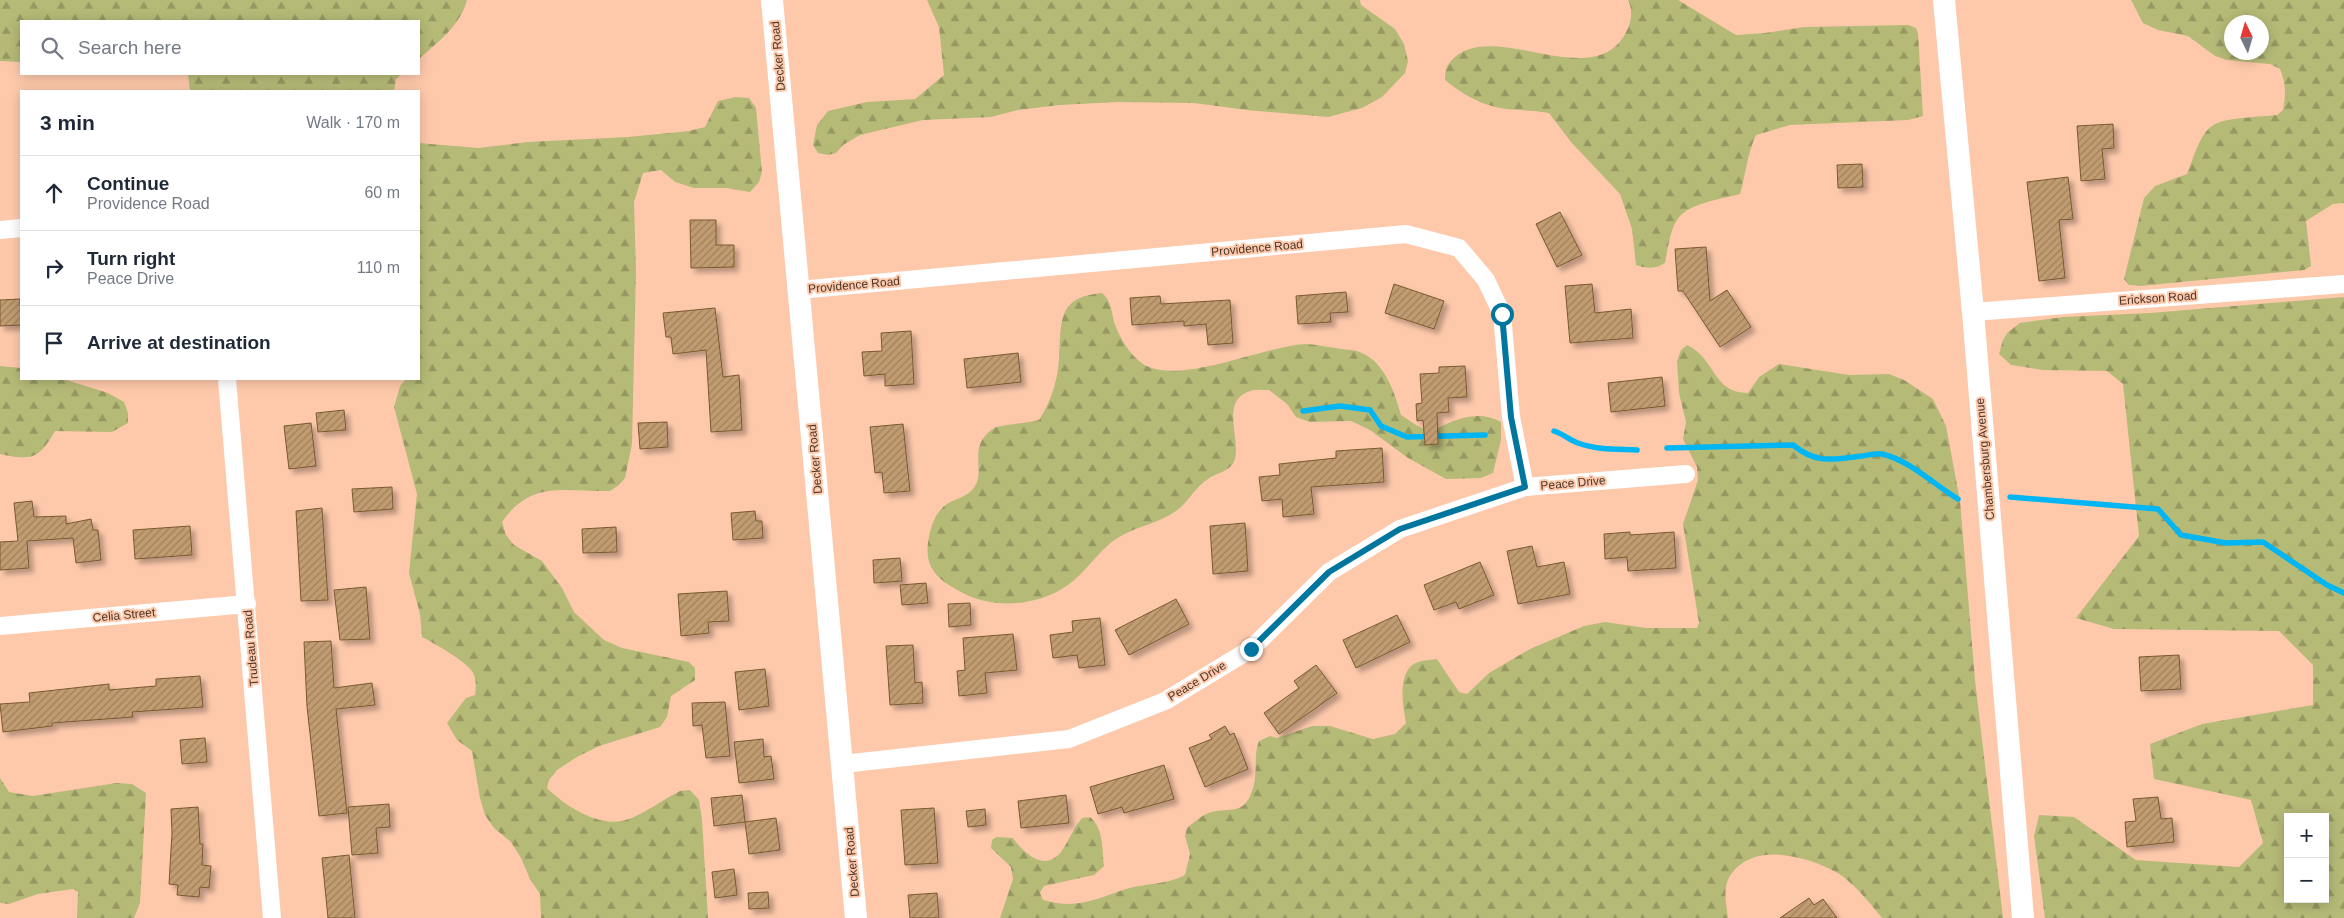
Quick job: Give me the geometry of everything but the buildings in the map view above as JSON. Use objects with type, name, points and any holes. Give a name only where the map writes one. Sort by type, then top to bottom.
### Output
[{"type":"street","name":"Decker Road","points":[[772,0],[856,918]]},
{"type":"street","name":"Chambersburg Avenue","points":[[1944,0],[1973,312],[2023,918]]},
{"type":"street","points":[[0,230],[20,228]]},
{"type":"street","name":"Providence Road","points":[[800,290],[1406,234],[1459,248],[1486,280],[1502,314],[1511,417],[1525,487]]},
{"type":"street","name":"Erickson Road","points":[[1973,312],[2344,284]]},
{"type":"street","name":"Trudeau Road","points":[[227,380],[272,918]]},
{"type":"street","name":"Peace Drive","points":[[843,764],[1070,739],[1165,701],[1251,649],[1329,572],[1400,529],[1525,487],[1686,474]]},
{"type":"street","name":"Celia Street","points":[[0,626],[247,604]]},
{"type":"green space","points":[[0,0],[467,0],[454,26],[420,58],[420,20],[20,20],[20,62],[0,61]]},
{"type":"green space","points":[[927,0],[1360,0],[1361,5],[1395,29],[1404,44],[1408,61],[1405,73],[1382,97],[1362,108],[1328,117],[1194,103],[1117,102],[1060,105],[1018,110],[991,117],[923,120],[860,135],[843,145],[836,153],[828,155],[818,153],[813,145],[817,125],[828,111],[867,102],[915,99],[944,75],[939,27]]},
{"type":"green space","points":[[1628,0],[1678,0],[1736,35],[1804,27],[1908,25],[1916,28],[1918,33],[1923,116],[1908,120],[1790,125],[1756,135],[1740,194],[1701,204],[1681,215],[1674,225],[1665,263],[1651,268],[1636,265],[1632,229],[1620,194],[1571,142],[1549,113],[1490,106],[1462,93],[1445,80],[1446,70],[1450,62],[1455,57],[1473,48],[1494,46],[1566,57],[1589,57],[1609,51],[1624,36],[1628,27],[1631,14]]},
{"type":"green space","points":[[2131,0],[2344,0],[2344,203],[2333,204],[2306,221],[2311,266],[2304,270],[2141,286],[2129,285],[2124,279],[2144,198],[2155,186],[2187,174],[2203,135],[2212,126],[2234,119],[2277,115],[2283,110],[2285,99],[2285,89],[2280,69],[2270,64],[2227,60],[2269,60],[2269,15],[2224,15],[2224,59],[2215,56],[2188,36],[2158,30],[2143,23]]},
{"type":"green space","points":[[188,75],[401,75],[396,79],[394,90],[190,90]]},
{"type":"green space","points":[[736,97],[749,98],[756,108],[762,172],[759,182],[750,192],[726,188],[694,188],[675,182],[661,170],[643,173],[634,202],[636,270],[632,444],[625,478],[610,491],[564,490],[537,494],[525,499],[513,508],[502,522],[506,535],[514,545],[542,561],[562,588],[574,612],[604,640],[622,648],[689,662],[695,668],[695,680],[671,696],[667,717],[660,727],[599,746],[577,757],[557,770],[549,780],[547,788],[563,802],[583,814],[605,821],[616,822],[640,814],[680,791],[690,790],[699,800],[702,820],[708,918],[541,918],[540,894],[530,879],[521,858],[511,842],[494,828],[485,815],[480,798],[472,751],[457,740],[447,723],[466,698],[475,695],[475,677],[463,662],[422,637],[420,614],[409,573],[417,494],[394,407],[400,386],[405,380],[420,380],[420,143],[479,148],[527,142],[628,137],[689,131],[705,127],[718,101]]},
{"type":"green space","points":[[1102,293],[1108,300],[1114,322],[1125,345],[1138,360],[1149,367],[1165,370],[1183,370],[1204,367],[1288,346],[1305,344],[1362,353],[1383,371],[1396,397],[1401,415],[1419,427],[1432,429],[1457,420],[1476,416],[1489,417],[1501,422],[1501,440],[1493,473],[1481,478],[1446,479],[1408,458],[1370,430],[1351,421],[1310,422],[1296,417],[1287,404],[1269,390],[1252,390],[1240,397],[1235,405],[1233,415],[1236,449],[1235,458],[1231,466],[1203,482],[1176,511],[1163,519],[1113,541],[1073,582],[1043,598],[1017,603],[1004,603],[991,602],[967,595],[947,584],[930,564],[928,544],[934,520],[938,513],[950,502],[973,489],[979,475],[979,451],[985,435],[997,427],[1039,420],[1047,406],[1055,383],[1064,314],[1076,300],[1087,295]]},
{"type":"green space","points":[[2344,297],[2344,918],[2045,918],[2034,836],[2039,815],[2074,817],[2136,860],[2239,867],[2263,843],[2251,800],[2154,779],[2150,744],[2202,724],[2313,705],[2313,665],[2279,631],[2114,629],[2076,618],[2139,536],[2123,384],[2107,371],[2043,370],[2011,365],[1999,354],[2003,340],[2008,332],[2020,323],[2063,317],[2150,313]]},
{"type":"green space","points":[[1687,345],[1704,358],[1727,387],[1736,391],[1748,393],[1759,377],[1779,364],[1849,375],[1889,374],[1904,380],[1933,399],[1946,426],[1960,501],[1975,680],[2003,918],[1882,918],[1854,887],[1836,872],[1811,861],[1796,857],[1767,855],[1742,863],[1732,873],[1727,883],[1725,895],[1728,918],[1000,918],[1013,879],[1011,867],[991,848],[992,840],[996,837],[1013,838],[1022,849],[1034,858],[1048,861],[1061,852],[1082,818],[1090,817],[1095,822],[1102,840],[1104,866],[1094,875],[1044,886],[1040,893],[1043,900],[1077,904],[1133,887],[1171,881],[1185,875],[1190,854],[1185,836],[1187,828],[1206,814],[1240,807],[1249,798],[1253,788],[1259,741],[1270,736],[1277,738],[1312,726],[1330,726],[1373,739],[1395,734],[1406,723],[1403,689],[1406,673],[1411,666],[1418,662],[1437,659],[1459,692],[1467,694],[1489,673],[1530,649],[1584,626],[1605,622],[1646,628],[1697,628],[1699,623],[1683,524],[1698,480],[1697,467],[1683,439],[1686,422],[1679,393],[1677,361],[1681,350]]},
{"type":"green space","points":[[0,366],[20,368],[20,380],[66,380],[108,393],[124,402],[128,413],[128,423],[112,432],[55,431],[44,447],[34,456],[20,457],[0,454]]},
{"type":"green space","points":[[0,778],[9,792],[33,796],[116,783],[132,784],[146,793],[140,903],[134,918],[77,918],[78,892],[73,889],[38,894],[9,904],[0,903]]},
{"type":"waterway","points":[[1303,411],[1340,406],[1370,410],[1381,426],[1407,437],[1485,435]]},
{"type":"waterway","points":[[1554,431],[1575,442],[1592,447],[1637,450]]},
{"type":"waterway","points":[[1667,448],[1793,445],[1810,456],[1826,459],[1882,454],[1893,457],[1912,467],[1958,499]]},
{"type":"waterway","points":[[2010,497],[2158,509],[2181,535],[2226,543],[2263,542],[2327,585],[2344,593]]},
{"type":"route","points":[[1251,649],[1329,572],[1400,529],[1525,487],[1511,417],[1502,314]]}]
